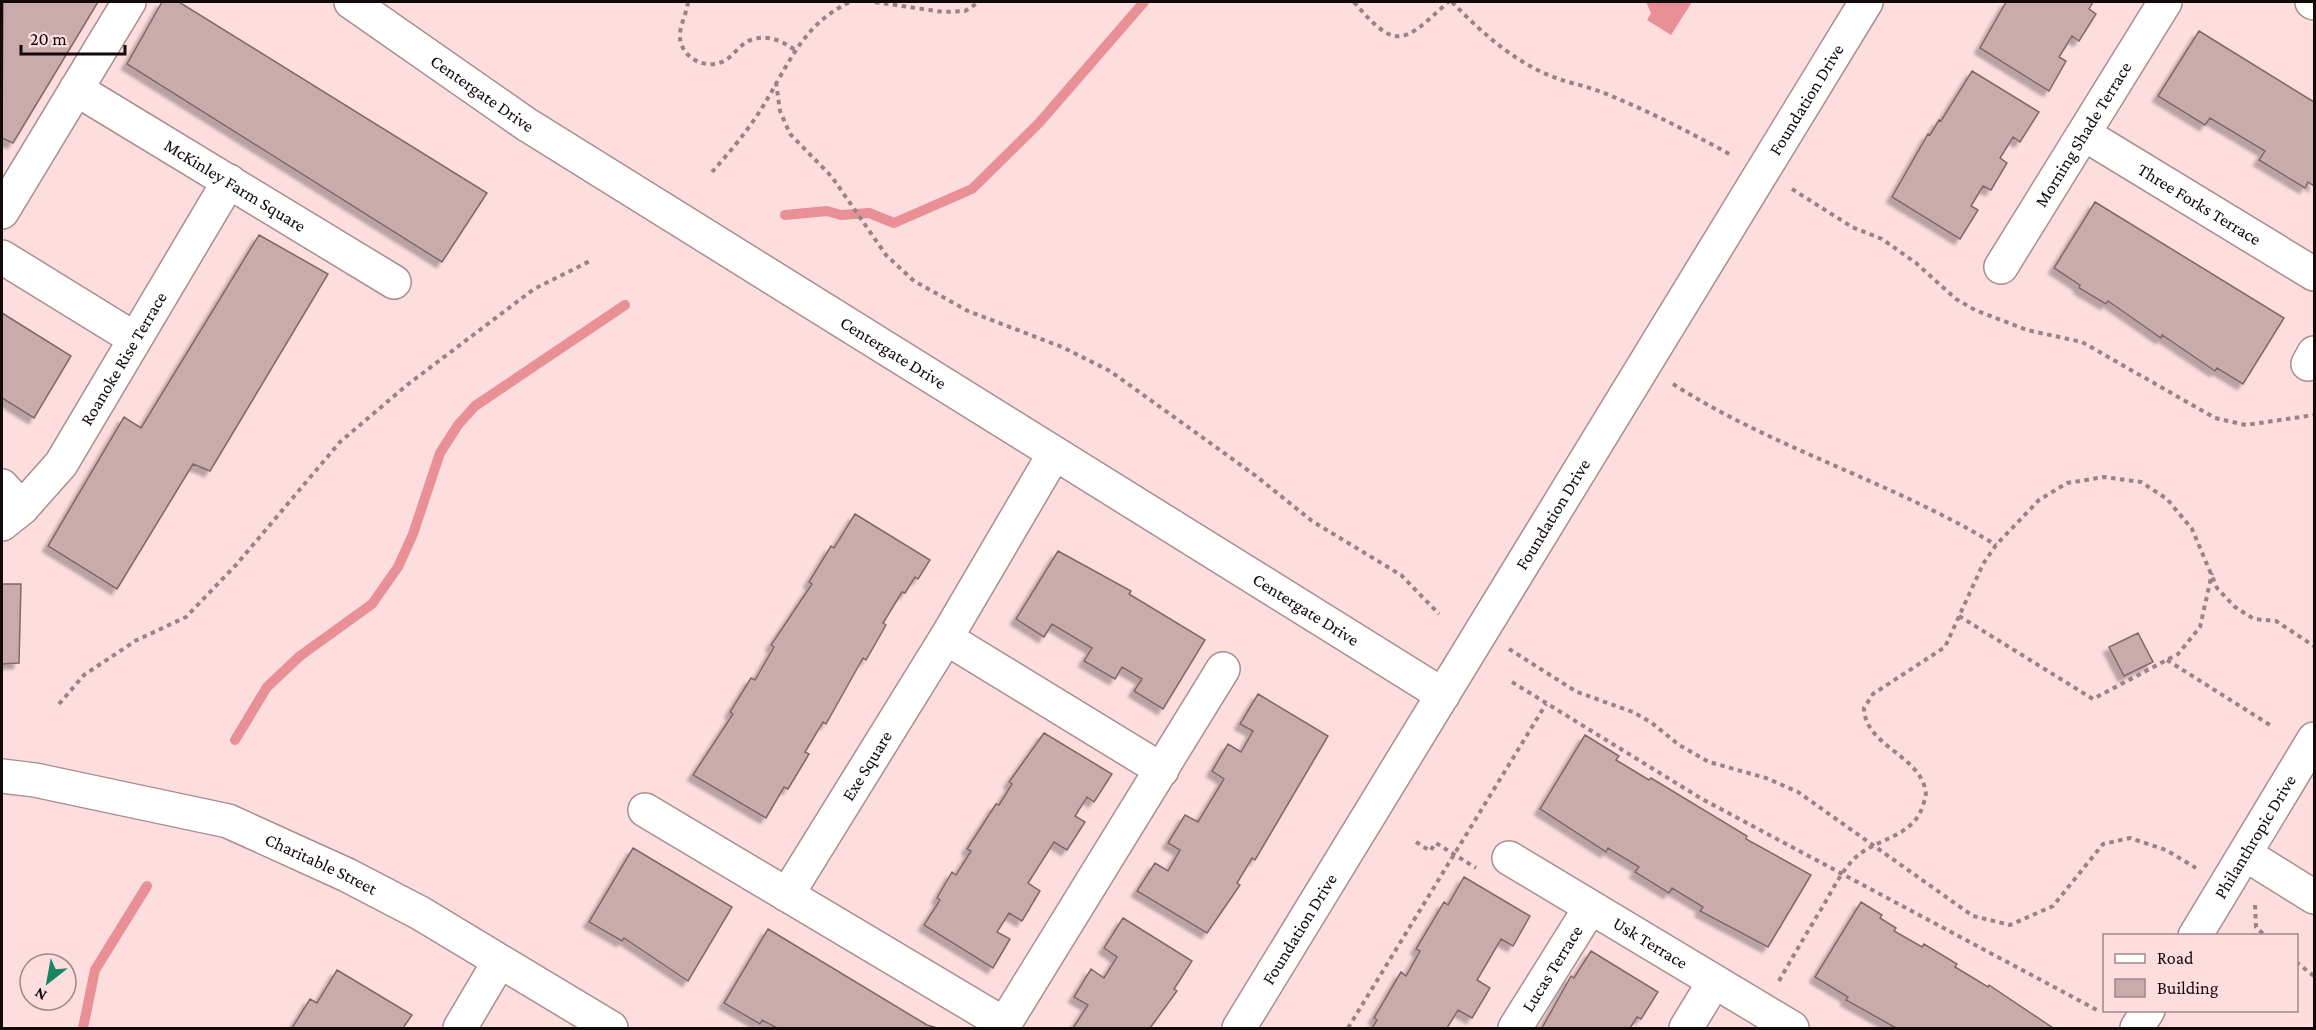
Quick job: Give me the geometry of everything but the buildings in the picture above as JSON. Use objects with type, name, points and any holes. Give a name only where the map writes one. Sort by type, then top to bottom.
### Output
[{"type":"street","points":[[2,212],[129,2]]},
{"type":"street","name":"Centergate Drive","points":[[351,2],[526,124],[1443,696]]},
{"type":"street","name":"Foundation Drive","points":[[1239,1029],[1866,2]]},
{"type":"street","name":"Morning Shade Terrace","points":[[2001,267],[2085,135],[2165,2]]},
{"type":"street","name":"McKinley Farm Square","points":[[76,89],[394,282]]},
{"type":"street","name":"Three Forks Terrace","points":[[2085,135],[2314,274]]},
{"type":"street","name":"Roanoke Rise Terrace","points":[[8,506],[61,464],[229,181]]},
{"type":"street","points":[[2,257],[135,339]]},
{"type":"street","name":"Exe Square","points":[[787,895],[946,638],[1054,454]]},
{"type":"street","points":[[946,638],[1162,770]]},
{"type":"street","points":[[645,810],[1003,1027],[1223,669]]},
{"type":"street","name":"Philanthropic Drive","points":[[2196,934],[2314,739]]},
{"type":"street","name":"Charitable Street","points":[[2,776],[47,782],[228,821],[347,875],[420,913],[611,1029]]},
{"type":"street","points":[[2245,854],[2314,897]]},
{"type":"street","name":"Usk Terrace","points":[[1509,858],[1792,1029]]},
{"type":"street","name":"Lucas Terrace","points":[[1515,1029],[1590,908]]},
{"type":"street","points":[[460,1029],[499,962]]},
{"type":"street","points":[[1686,1029],[1714,982]]},
{"type":"street","points":[[2137,1029],[2147,1012]]},
{"type":"path","points":[[688,2],[680,33],[682,47],[694,61],[710,65],[726,60],[750,40],[769,37],[795,50]]},
{"type":"path","points":[[712,172],[758,115],[795,50],[818,21],[850,2]]},
{"type":"path","points":[[874,2],[943,12],[965,11],[980,2]]},
{"type":"path","points":[[1354,2],[1384,34],[1401,37],[1422,26],[1450,2],[1510,54],[1550,76],[1602,93],[1682,128],[1763,172],[1852,226],[1882,239],[1916,263],[1956,299],[1975,310],[2026,330],[2082,342],[2215,418],[2246,425],[2314,415]]},
{"type":"path","points":[[776,82],[780,111],[790,134],[832,177],[881,248],[914,281],[968,311],[1062,346],[1110,371],[1256,476],[1312,520],[1401,576],[1439,614]]},
{"type":"path","points":[[59,704],[84,675],[135,641],[186,617],[236,565],[340,442],[407,385],[534,289],[591,260]]},
{"type":"path","points":[[1645,365],[1713,409],[1951,517],[1996,545]]},
{"type":"path","points":[[1761,1010],[1843,873],[1857,856],[1874,844],[1898,835],[1913,823],[1922,810],[1927,791],[1921,772],[1867,726],[1864,708],[1873,694],[1945,647],[1983,564],[1996,545],[2039,500],[2067,483],[2104,477],[2140,482],[2167,498],[2192,530],[2217,588],[2235,607],[2254,619],[2276,621],[2314,646]]},
{"type":"path","points":[[1959,616],[2093,699],[2178,654],[2200,627],[2212,573]]},
{"type":"path","points":[[1507,647],[1577,692],[1633,712],[1652,723],[1678,745],[1709,762],[1766,778],[1798,792],[1874,844],[1933,890],[1973,916],[2010,925],[2054,906],[2103,844],[2130,838],[2166,850],[2255,903],[2256,927],[2263,934]]},
{"type":"path","points":[[2167,660],[2271,725]]},
{"type":"path","points":[[1512,682],[1702,799],[2097,1010]]},
{"type":"path","points":[[1348,1029],[1546,704]]},
{"type":"path","points":[[2298,964],[2314,976]]},
{"type":"shaded area","points":[[1646,2],[1692,2],[1671,35],[1647,20],[1651,13]]},
{"type":"waterway","points":[[785,215],[827,211],[841,215],[869,213],[894,223],[972,189],[1039,123],[1144,2]]},
{"type":"waterway","points":[[235,740],[267,687],[300,656],[372,604],[398,567],[413,534],[440,453],[458,425],[475,406],[625,305]]},
{"type":"waterway","points":[[83,1028],[95,970],[147,886]]}]
